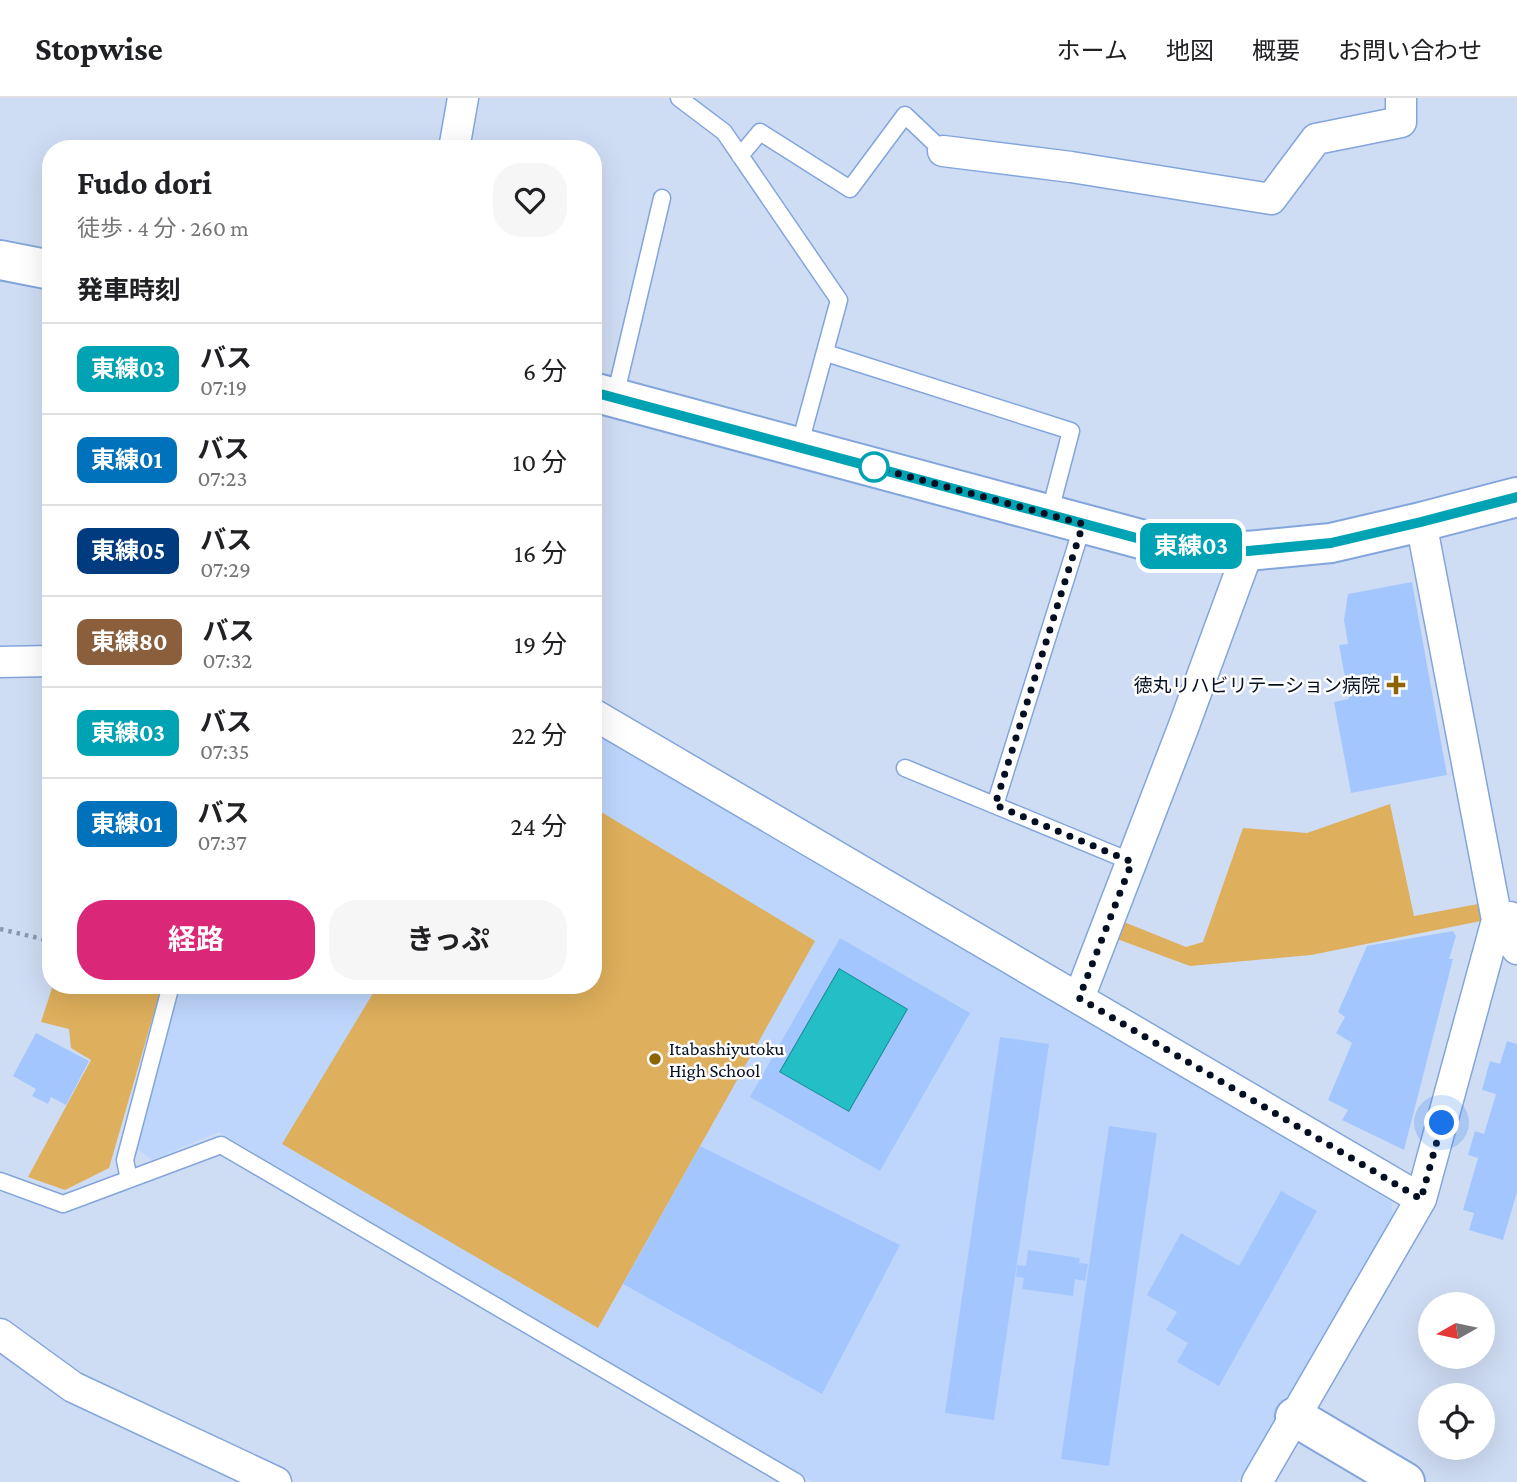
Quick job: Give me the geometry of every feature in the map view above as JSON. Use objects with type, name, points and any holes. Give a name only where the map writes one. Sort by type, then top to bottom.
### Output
[{"type":"street","points":[[456,140],[463,98]]},
{"type":"street","points":[[943,151],[1072,167],[1271,199],[1316,139],[1401,122],[1401,98]]},
{"type":"street","points":[[0,260],[42,268]]},
{"type":"street","points":[[604,395],[1159,544],[1248,551],[1331,543],[1517,497]]},
{"type":"street","points":[[1421,522],[1507,918],[1517,948]]},
{"type":"street","points":[[1079,998],[1248,551]]},
{"type":"street","points":[[0,662],[42,661]]},
{"type":"street","points":[[602,719],[1421,1199]]},
{"type":"street","points":[[1257,1482],[1421,1199],[1507,918]]},
{"type":"street","points":[[0,1334],[73,1387],[276,1482]]},
{"type":"street","points":[[1295,1417],[1405,1482]]},
{"type":"lane","points":[[679,98],[724,132],[839,300],[799,447]]},
{"type":"lane","points":[[740,156],[760,132],[850,189],[905,115],[943,151]]},
{"type":"lane","points":[[604,395],[662,198]]},
{"type":"lane","points":[[826,353],[1071,431],[1066,519],[995,805]]},
{"type":"lane","points":[[905,768],[1132,862]]},
{"type":"lane","points":[[129,1179],[125,1160],[170,994]]},
{"type":"lane","points":[[0,1181],[63,1204],[221,1145],[796,1482]]},
{"type":"path","points":[[0,929],[42,939]]},
{"type":"shaded area","name":"Itabashiyutoku High School","points":[[602,734],[1392,1202],[1393,1220],[1238,1482],[812,1482],[219,1132],[152,1160],[135,1147],[178,994],[602,994]]},
{"type":"shaded area","points":[[1390,804],[1414,916],[1478,904],[1481,921],[1311,955],[1190,966],[1117,939],[1124,922],[1186,947],[1203,942],[1243,828],[1307,833]]},
{"type":"shaded area","points":[[602,812],[815,941],[598,1328],[282,1144],[373,994],[602,994]]},
{"type":"shaded area","points":[[839,968],[908,1009],[849,1112],[779,1072]]},
{"type":"shaded area","points":[[50,994],[159,994],[109,1168],[65,1190],[28,1177],[91,1060],[71,1048],[69,1029],[41,1022]]},
{"type":"building","points":[[1412,582],[1447,775],[1351,793],[1334,702],[1349,699],[1339,645],[1348,644],[1344,620],[1348,594]]},
{"type":"building","points":[[1453,931],[1456,936],[1449,959],[1453,959],[1404,1150],[1342,1120],[1348,1110],[1328,1100],[1352,1043],[1336,1033],[1345,1017],[1338,1012],[1367,946]]},
{"type":"building","points":[[840,938],[970,1013],[880,1171],[750,1097]],"holes":[[[839,968],[908,1009],[849,1112],[779,1072]]]},
{"type":"building","points":[[36,1033],[89,1061],[66,1105],[51,1097],[48,1104],[32,1096],[36,1089],[13,1076]]},
{"type":"building","points":[[1000,1037],[1049,1044],[994,1420],[945,1413]]},
{"type":"building","points":[[1507,1041],[1517,1044],[1517,1192],[1503,1240],[1469,1230],[1474,1213],[1463,1210],[1478,1158],[1468,1155],[1475,1131],[1484,1134],[1496,1094],[1482,1090],[1490,1061],[1500,1064]]},
{"type":"building","points":[[1109,1126],[1157,1133],[1109,1466],[1061,1459]]},
{"type":"building","points":[[700,1146],[900,1245],[822,1394],[623,1284]]},
{"type":"building","points":[[1281,1191],[1317,1211],[1219,1386],[1177,1362],[1188,1343],[1166,1330],[1177,1312],[1147,1295],[1181,1233],[1239,1266]]},
{"type":"building","points":[[1028,1250],[1080,1258],[1079,1263],[1088,1264],[1085,1281],[1075,1279],[1073,1296],[1022,1289],[1024,1278],[1016,1277],[1017,1265],[1026,1266]]},
{"type":"bus line","name":"東練03","points":[[602,394],[1159,544],[1248,551],[1331,543],[1517,497]]},
{"type":"place","name":"徳丸リハビリテーション病院","points":[[1396,685]]},
{"type":"place","name":"Itabashiyutoku High School","points":[[655,1059]]},
{"type":"route","points":[[874,467],[1083,524],[995,805],[1132,862],[1079,998],[1421,1199],[1442,1123]]}]
